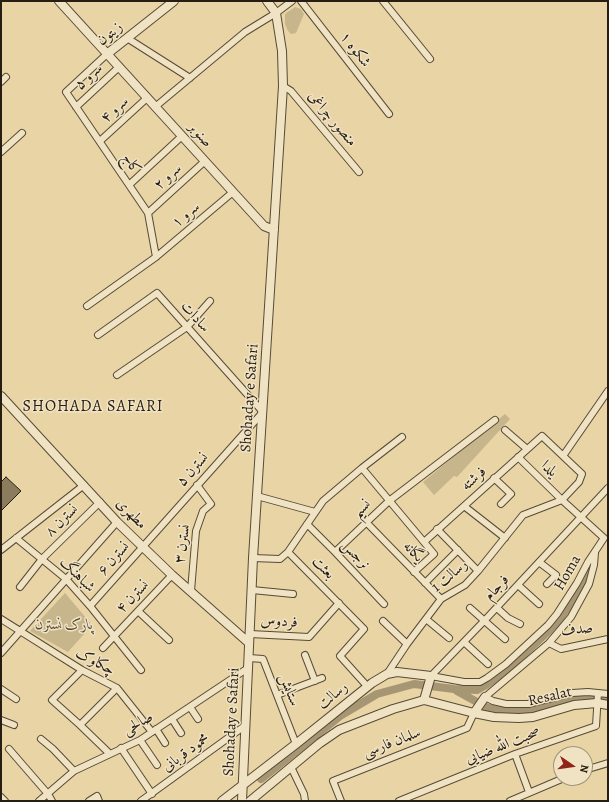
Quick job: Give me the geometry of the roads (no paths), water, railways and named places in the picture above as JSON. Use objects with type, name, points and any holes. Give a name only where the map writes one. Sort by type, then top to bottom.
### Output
[{"type":"street","name":"زیتون","points":[[66,92],[107,54],[174,1]]},
{"type":"street","name":"Shohaday e Safari","points":[[242,801],[253,558],[283,86],[282,51],[276,13],[267,1]]},
{"type":"street","points":[[156,107],[245,32],[276,13],[292,1]]},
{"type":"street","name":"شکوه ۱","points":[[301,1],[390,114]]},
{"type":"street","points":[[382,1],[430,59]]},
{"type":"street","name":"صنوبر","points":[[61,2],[264,226],[274,230]]},
{"type":"street","points":[[127,38],[190,78]]},
{"type":"street","name":"سرو ۵","points":[[76,107],[119,67]]},
{"type":"street","name":"منصور چراغی","points":[[283,86],[291,91],[359,172]]},
{"type":"street","name":"کاج","points":[[66,92],[148,213],[156,257]]},
{"type":"street","name":"سرو ۴","points":[[100,141],[147,98]]},
{"type":"street","points":[[1,152],[22,133]]},
{"type":"street","points":[[129,185],[182,136]]},
{"type":"street","name":"سرو ۲","points":[[148,213],[205,161]]},
{"type":"street","name":"سرو ۱","points":[[87,306],[156,257],[233,192]]},
{"type":"street","name":"سادات","points":[[98,335],[157,293],[263,412]]},
{"type":"street","points":[[117,375],[187,327],[210,301]]},
{"type":"street","points":[[562,500],[579,482],[582,474],[563,456],[608,391]]},
{"type":"street","name":"مطهری","points":[[1,396],[117,522],[172,575],[249,643]]},
{"type":"street","name":"نسترن ۵","points":[[143,546],[263,412]]},
{"type":"street","name":"نسیم","points":[[336,552],[389,501],[495,420]]},
{"type":"street","points":[[505,430],[527,449]]},
{"type":"street","name":"فرشته","points":[[424,542],[542,436],[563,456]]},
{"type":"street","points":[[253,558],[280,559],[288,552],[323,501],[402,437]]},
{"type":"street","name":"یلدا","points":[[518,458],[562,500],[606,538]]},
{"type":"street","points":[[362,468],[434,554],[414,572]]},
{"type":"street","points":[[494,478],[511,494],[501,504]]},
{"type":"street","points":[[1,550],[84,485]]},
{"type":"street","name":"نسترن ۳","points":[[191,591],[196,531],[203,512],[211,504],[197,485]]},
{"type":"street","name":"فرجام","points":[[431,676],[582,517],[607,493]]},
{"type":"street","points":[[257,496],[315,512]]},
{"type":"street","name":"رسالت 1","points":[[387,674],[440,599],[465,585],[523,515],[562,500]]},
{"type":"street","name":"نسترن ۸","points":[[20,587],[42,559],[100,502]]},
{"type":"street","points":[[464,506],[505,538]]},
{"type":"street","points":[[1,653],[117,522]]},
{"type":"street","name":"یگانه","points":[[367,523],[440,599]]},
{"type":"street","name":"نرجس","points":[[307,524],[336,552],[384,604]]},
{"type":"street","points":[[438,530],[478,571]]},
{"type":"street","name":"شباهنگ","points":[[16,538],[66,579],[90,606],[113,637],[141,670]]},
{"type":"street","points":[[595,553],[599,544],[606,538]]},
{"type":"street","name":"نسترن ۶","points":[[90,606],[143,546]]},
{"type":"street","points":[[425,583],[458,550]]},
{"type":"street","name":"بعثت","points":[[288,552],[364,629],[340,656],[367,686]]},
{"type":"street","name":"Homa","points":[[485,697],[549,644],[571,617],[592,574],[595,553]]},
{"type":"street","name":"Homa","points":[[431,676],[480,682],[506,664],[548,625],[567,600],[578,583],[588,562],[595,553]]},
{"type":"street","points":[[539,562],[556,575],[547,584]]},
{"type":"street","name":"نسترن ۴","points":[[103,648],[172,575]]},
{"type":"street","points":[[518,585],[539,604]]},
{"type":"street","points":[[252,590],[293,594]]},
{"type":"street","name":"فردوس","points":[[250,634],[309,637],[339,603]]},
{"type":"street","points":[[470,608],[505,639]]},
{"type":"street","points":[[497,608],[508,618],[520,624]]},
{"type":"street","points":[[138,611],[169,640]]},
{"type":"street","name":"چکاوک","points":[[1,618],[82,670],[117,688]]},
{"type":"street","points":[[426,619],[449,638]]},
{"type":"street","points":[[383,621],[407,644]]},
{"type":"street","name":"صدف","points":[[549,644],[561,648],[608,639]]},
{"type":"street","points":[[464,642],[488,664]]},
{"type":"street","points":[[305,655],[315,681]]},
{"type":"street","name":"ستایش","points":[[249,658],[263,659],[296,744]]},
{"type":"street","name":"صالحی","points":[[39,801],[74,771],[140,740],[248,668]]},
{"type":"street","points":[[82,670],[52,700],[110,754]]},
{"type":"street","name":"رسالت","points":[[222,801],[296,744],[367,686],[387,674],[398,672],[431,676]]},
{"type":"street","points":[[431,676],[424,700],[474,713],[485,697],[493,701],[506,704],[528,704],[572,693],[588,692],[608,694]]},
{"type":"street","points":[[277,695],[322,678]]},
{"type":"street","points":[[80,725],[117,688],[166,743]]},
{"type":"street","points":[[2,692],[16,699]]},
{"type":"street","points":[[597,703],[598,693]]},
{"type":"street","name":"رسالت","points":[[250,801],[320,743],[339,730],[393,709],[424,700]]},
{"type":"street","name":"Resalat","points":[[474,713],[494,717],[519,718],[533,716],[574,705],[597,703],[608,705]]},
{"type":"street","name":"صحبت الله ضیایی","points":[[399,801],[515,754],[596,726],[597,703]]},
{"type":"street","points":[[190,707],[198,719]]},
{"type":"street","name":"سلمان فارسی","points":[[341,801],[333,781],[467,728],[474,713]]},
{"type":"street","points":[[172,719],[181,733]]},
{"type":"street","points":[[1,720],[14,725]]},
{"type":"street","name":"محمود قربانی","points":[[141,801],[246,725]]},
{"type":"street","points":[[41,739],[53,748],[74,771]]},
{"type":"street","points":[[140,740],[157,765]]},
{"type":"street","points":[[121,748],[152,794]]},
{"type":"street","points":[[9,749],[48,794],[52,801]]},
{"type":"street","points":[[515,754],[530,792]]},
{"type":"street","points":[[593,768],[608,763]]},
{"type":"street","points":[[291,767],[304,794],[305,801]]},
{"type":"street","points":[[510,801],[553,783]]},
{"type":"street","points":[[89,801],[97,796],[100,801]]},
{"type":"street","points":[[1,797],[5,801]]},
{"type":"waterway","points":[[261,779],[340,716],[377,694],[414,684],[477,690],[486,685],[507,670],[558,622],[583,584],[591,565]]},
{"type":"waterway","points":[[457,691],[486,707],[497,710],[530,709],[582,697],[593,696],[608,699]]},
{"type":"district","name":"SHOHADA SAFARI","points":[[93,407]]},
{"type":"park label","name":"پارک نسترن","points":[[64,625]]}]
